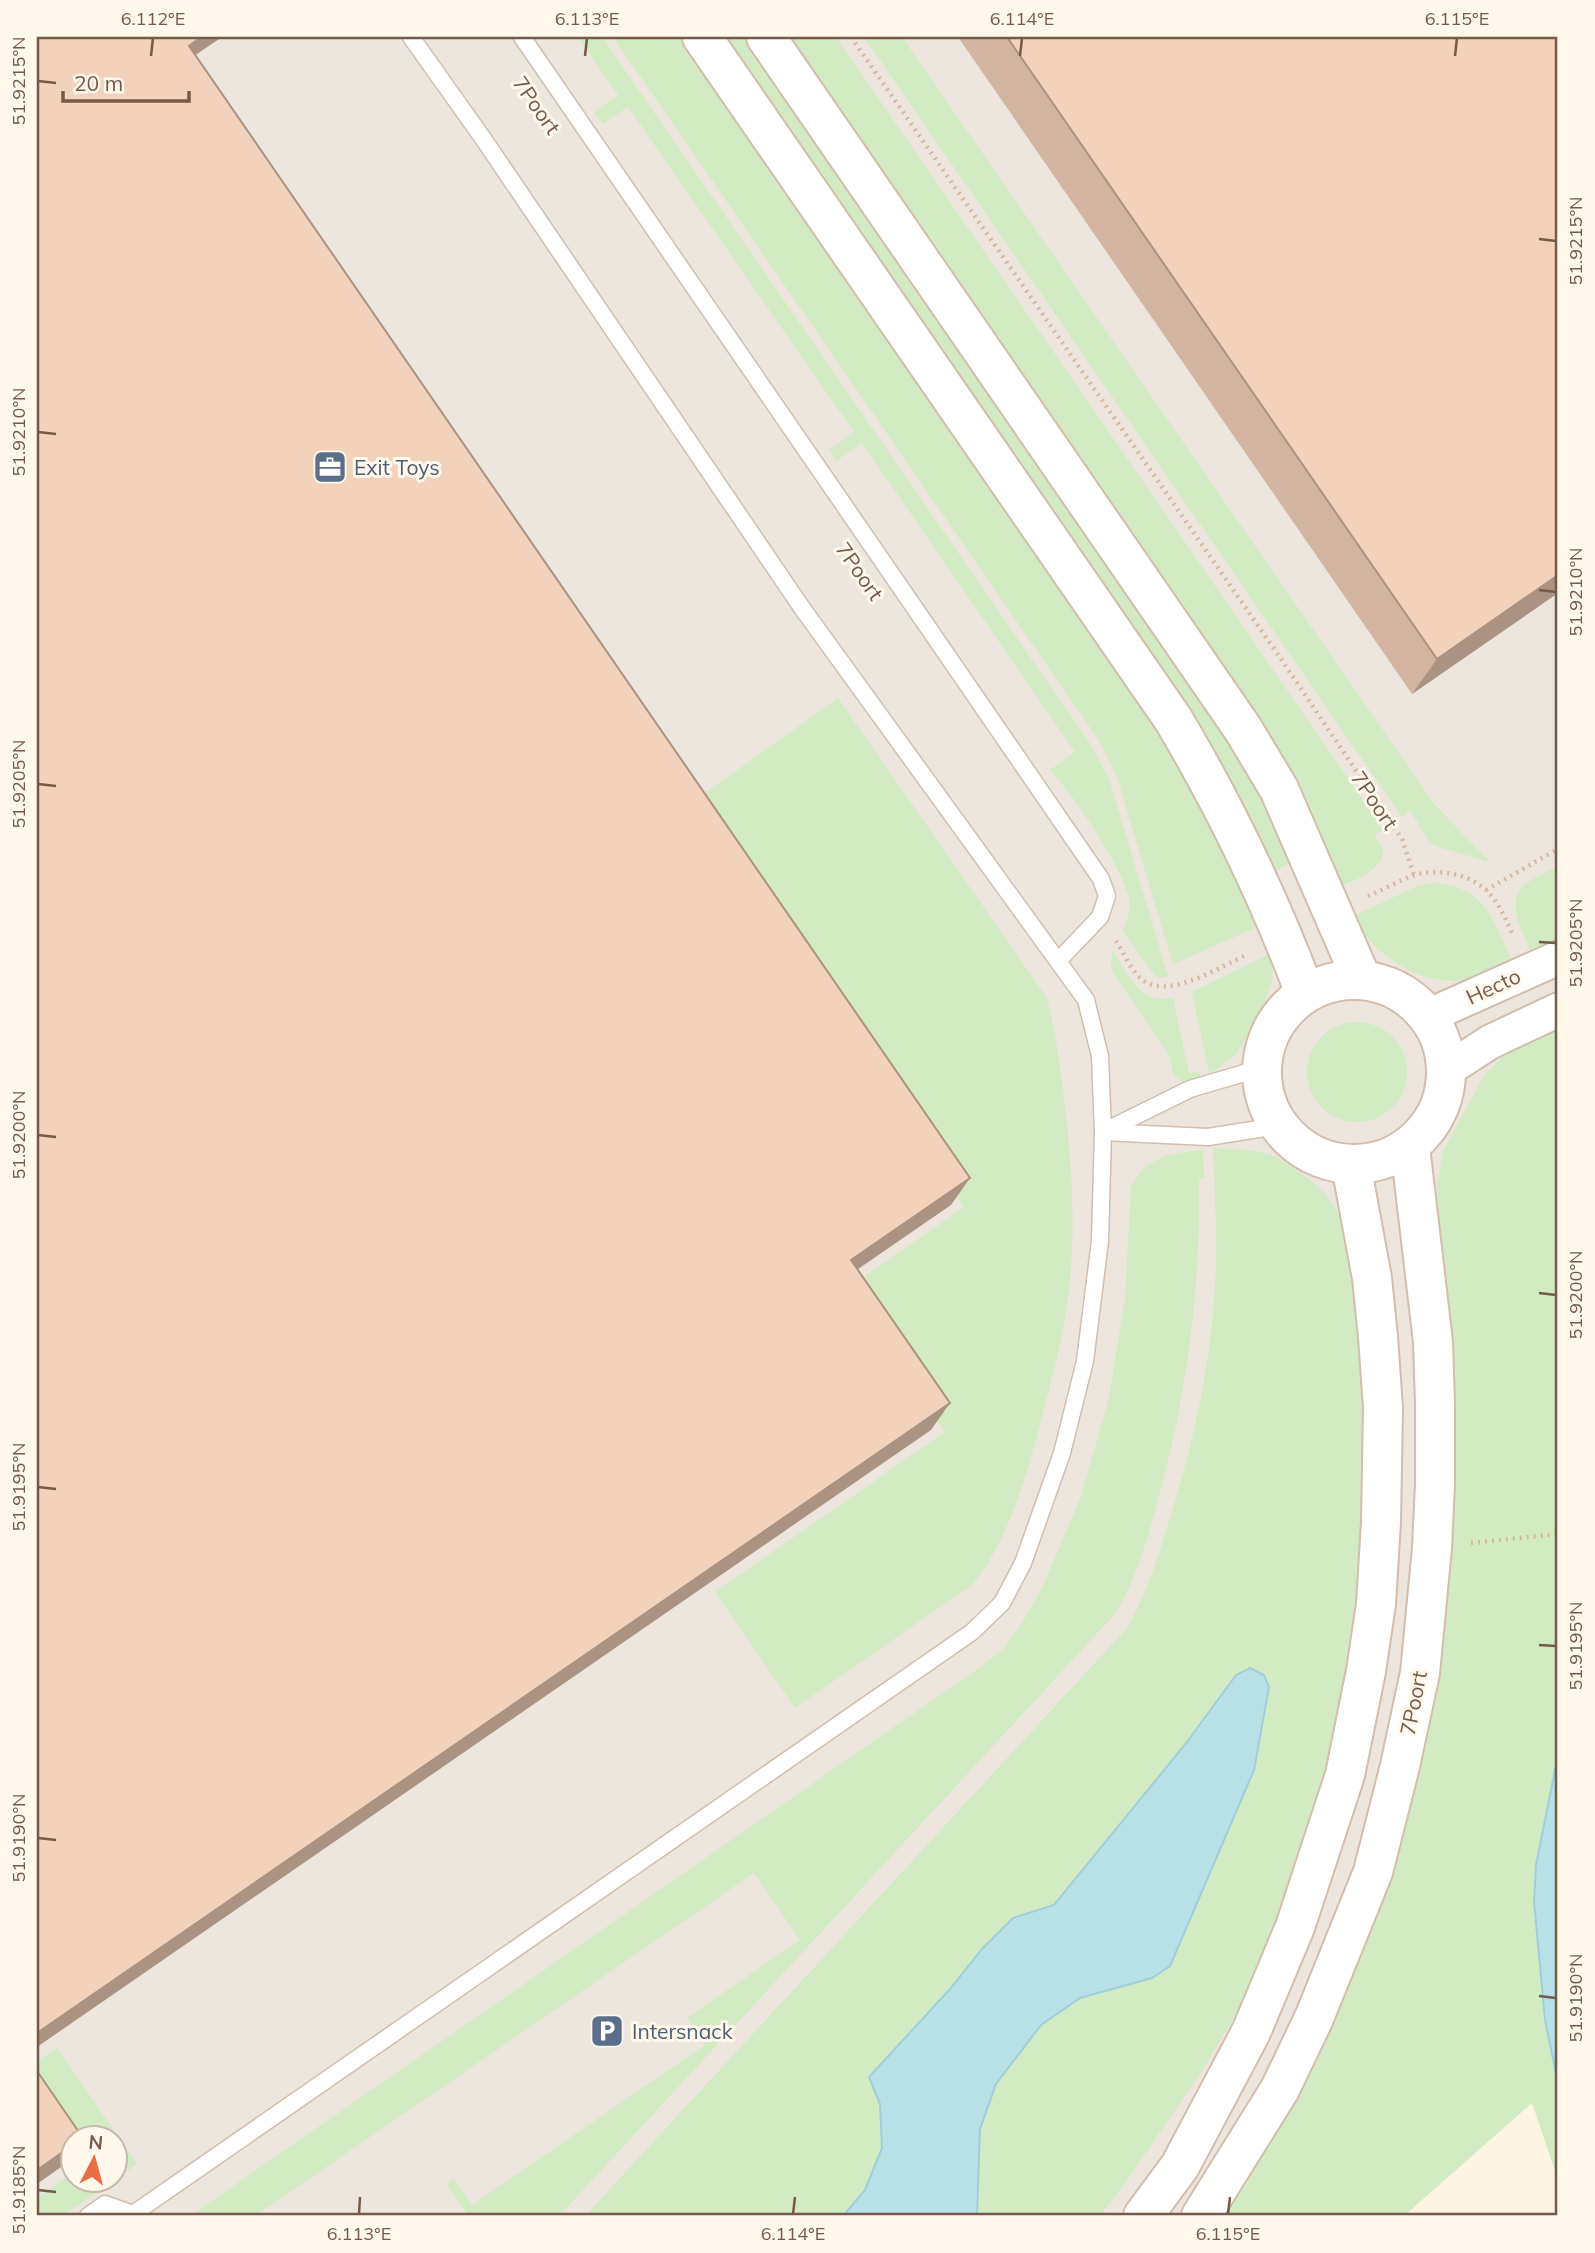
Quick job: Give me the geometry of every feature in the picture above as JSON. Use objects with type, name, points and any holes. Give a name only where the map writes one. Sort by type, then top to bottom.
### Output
[{"type":"street","points":[[702,37],[1172,719],[1204,770],[1226,814],[1284,937],[1305,993]]},
{"type":"street","points":[[766,37],[1243,729],[1279,789],[1362,980]]},
{"type":"street","name":"Hecto","points":[[1428,1016],[1544,963]]},
{"type":"street","points":[[1342,980],[1362,980],[1381,983],[1415,1002],[1438,1032],[1447,1070],[1445,1092],[1438,1112],[1426,1131],[1410,1147],[1392,1157],[1351,1165],[1323,1159],[1298,1146],[1278,1126],[1268,1108],[1262,1088],[1261,1068],[1267,1039],[1282,1013],[1305,993],[1323,985],[1342,980]]},
{"type":"street","points":[[1447,1070],[1490,1042],[1558,1010]]},
{"type":"street","name":"7Poort","points":[[1201,2216],[1280,2089],[1314,2018],[1373,1872],[1420,1673],[1436,1484],[1433,1342],[1410,1147]]},
{"type":"street","points":[[1143,2216],[1180,2166],[1251,2032],[1295,1927],[1345,1775],[1366,1671],[1376,1604],[1383,1408],[1371,1278],[1351,1165]]},
{"type":"lane","points":[[88,2216],[105,2204],[133,2215],[972,1632],[1002,1604],[1023,1563],[1062,1453],[1085,1361],[1100,1241],[1102,1132],[1100,1056],[1086,1000],[802,608],[411,37]]},
{"type":"lane","points":[[522,37],[1101,879],[1107,895],[1100,916],[1058,961]]},
{"type":"lane","points":[[1102,1132],[1190,1089],[1261,1068]]},
{"type":"lane","points":[[1102,1132],[1208,1137],[1278,1126]]},
{"type":"path","name":"7Poort","points":[[851,37],[1281,659],[1402,839],[1414,875]]},
{"type":"path","points":[[1486,890],[1558,849]]},
{"type":"path","points":[[1334,912],[1414,875],[1432,872],[1460,876],[1486,890],[1544,963]]},
{"type":"path","points":[[1100,916],[1137,974],[1145,982],[1162,987],[1187,983],[1284,937]]},
{"type":"path","points":[[1432,1548],[1558,1534]]},
{"type":"shaded area","points":[[37,37],[1558,37],[1558,1507],[1336,2216],[37,2216]]},
{"type":"green space","points":[[578,37],[602,37],[1091,745],[1109,779],[1168,976],[1155,976],[1123,931],[1130,905],[1120,874],[1072,796],[1050,770],[1075,752],[862,443],[836,461],[829,450],[854,432],[628,107],[603,124],[594,112],[618,95]]},
{"type":"green space","points":[[613,37],[686,37],[1150,707],[1264,924],[1173,964],[1117,777],[1100,742]]},
{"type":"green space","points":[[717,37],[751,37],[1241,749],[1295,861],[1269,874]]},
{"type":"green space","points":[[782,37],[836,37],[1383,829],[1375,836],[1383,851],[1382,858],[1373,869],[1337,889]]},
{"type":"green space","points":[[864,37],[902,37],[1435,805],[1490,862],[1435,846],[1428,840],[1410,810],[1402,817]]},
{"type":"green space","points":[[838,698],[1047,998],[1066,1114],[1073,1229],[1066,1310],[1048,1394],[1020,1494],[995,1551],[972,1585],[795,1708],[715,1592],[945,1432],[845,1290],[964,1207],[691,803]]},
{"type":"green space","points":[[1558,866],[1558,942],[1532,954],[1518,922],[1516,897],[1527,883]]},
{"type":"green space","points":[[1430,883],[1449,885],[1475,897],[1492,919],[1513,963],[1472,979],[1435,979],[1402,967],[1388,957],[1362,932],[1352,917],[1417,886]]},
{"type":"green space","points":[[1112,950],[1129,978],[1143,992],[1161,999],[1173,998],[1189,1073],[1199,1072],[1201,1079],[1181,1081],[1173,1074],[1169,1055],[1114,974],[1111,965]]},
{"type":"green space","points":[[1274,952],[1272,981],[1249,1033],[1236,1054],[1209,1074],[1192,992]]},
{"type":"green space","points":[[1357,1022],[1376,1026],[1392,1037],[1403,1053],[1407,1072],[1403,1091],[1392,1107],[1376,1118],[1357,1122],[1338,1118],[1322,1107],[1311,1091],[1307,1072],[1311,1053],[1322,1037],[1338,1026]]},
{"type":"green space","points":[[1558,1024],[1558,2180],[1532,2103],[1404,2216],[1213,2216],[1380,1877],[1443,1271],[1437,1187],[1443,1151],[1485,1074],[1508,1051]]},
{"type":"green space","points":[[1213,1148],[1250,1150],[1276,1157],[1318,1187],[1338,1212],[1349,1234],[1372,1433],[1371,1538],[1323,1814],[1254,1983],[1204,2068],[1100,2216],[585,2216],[1127,1628],[1146,1588],[1166,1532],[1188,1455],[1202,1391],[1215,1294]]},
{"type":"green space","points":[[1203,1150],[1204,1178],[1199,1179],[1194,1305],[1183,1388],[1166,1470],[1139,1564],[1114,1615],[559,2216],[469,2216],[446,2184],[454,2179],[472,2205],[705,2045],[687,2018],[800,1940],[754,1873],[255,2216],[190,2216],[1003,1649],[1042,1588],[1080,1499],[1108,1402],[1125,1299],[1131,1188],[1144,1169],[1160,1158]]},
{"type":"green space","points":[[57,2048],[109,2124],[60,2124],[60,2142],[37,2108],[37,2062]]},
{"type":"green space","points":[[130,2154],[137,2164],[130,2169]]},
{"type":"green space","points":[[60,2182],[60,2194],[94,2194],[62,2216],[37,2216],[37,2198]]},
{"type":"water","points":[[1250,1668],[1264,1675],[1269,1687],[1254,1770],[1170,1966],[1152,1978],[1080,1998],[1041,2025],[996,2084],[980,2129],[977,2216],[843,2216],[865,2190],[882,2148],[880,2104],[869,2077],[950,1989],[982,1949],[1013,1918],[1054,1905],[1187,1742],[1236,1675]]},
{"type":"water","points":[[1558,1755],[1558,2083],[1545,2020],[1534,1901],[1536,1865]]},
{"type":"building","points":[[37,37],[201,37],[189,46],[970,1178],[851,1260],[950,1403],[37,2033]]},
{"type":"building","points":[[1007,37],[1558,37],[1558,575],[1437,659]]},
{"type":"building","points":[[37,2071],[73,2124],[60,2124],[60,2154],[37,2170]]},
{"type":"place","name":"Exit Toys","points":[[330,467]]},
{"type":"place","name":"Intersnack","points":[[607,2031]]}]
